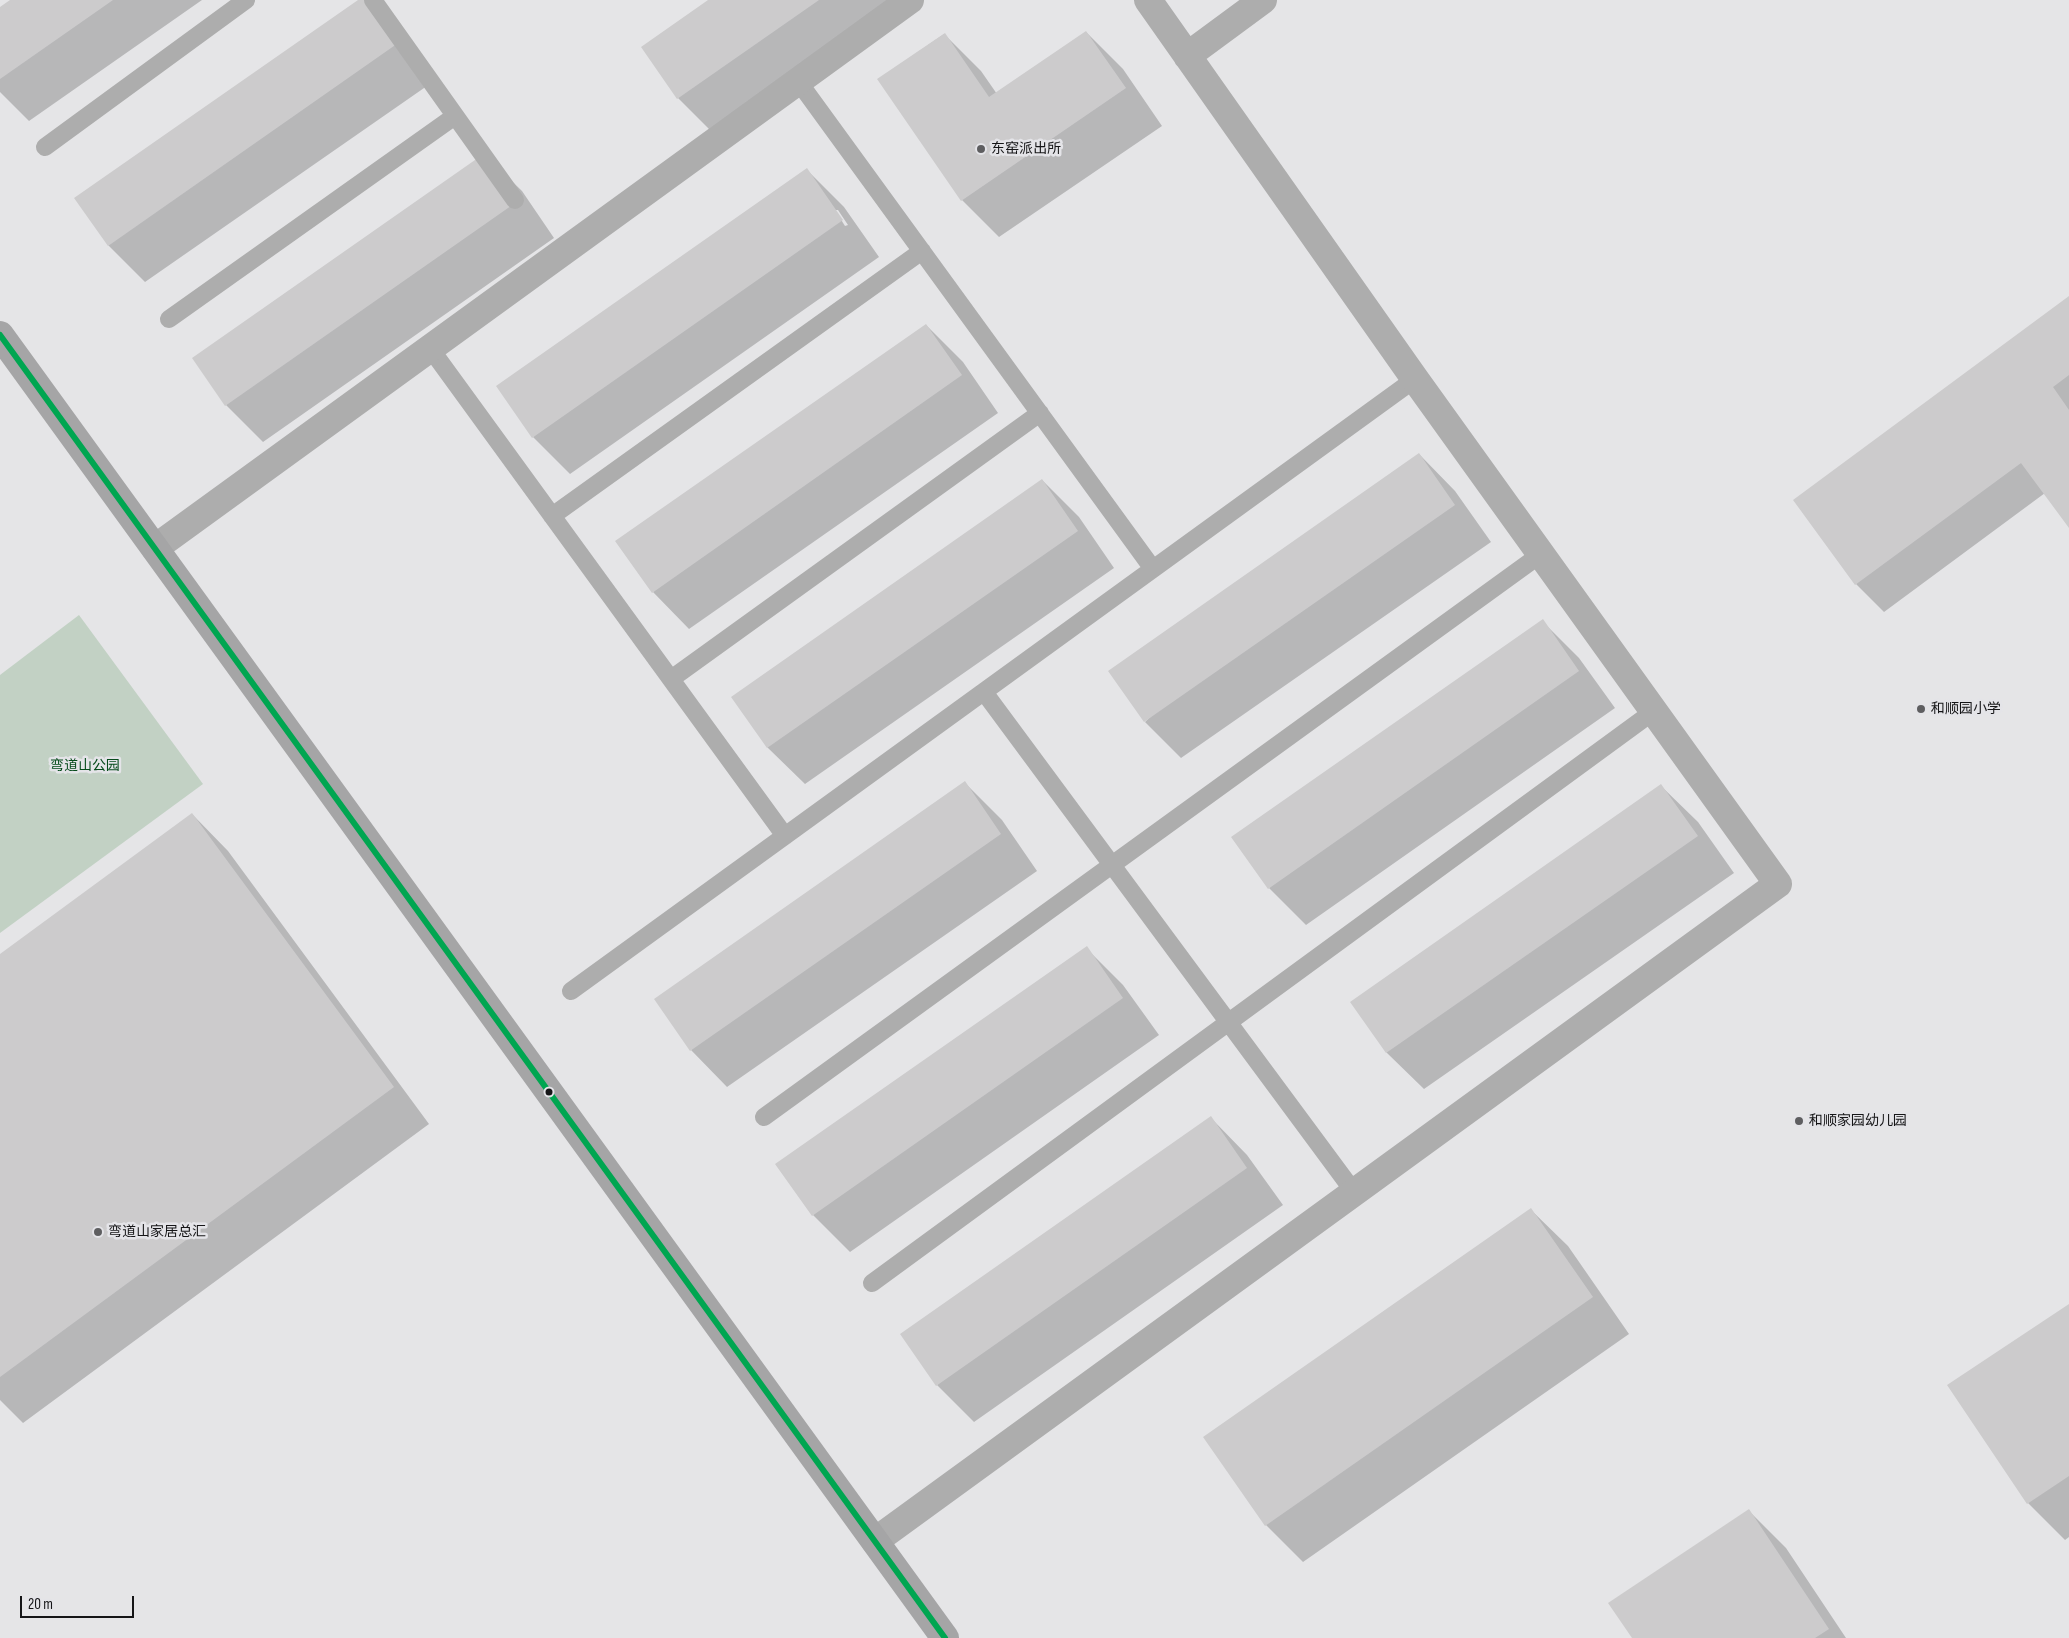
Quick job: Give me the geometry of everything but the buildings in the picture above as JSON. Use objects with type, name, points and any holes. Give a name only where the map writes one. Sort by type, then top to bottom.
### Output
[{"type":"main road","points":[[0,335],[945,1638]]},
{"type":"street","points":[[155,548],[910,0]]},
{"type":"street","points":[[875,1541],[1778,884],[1415,379],[1148,0]]},
{"type":"street","points":[[1188,56],[1263,0]]},
{"type":"lane","points":[[45,147],[246,0]]},
{"type":"lane","points":[[372,0],[516,200]]},
{"type":"lane","points":[[798,81],[1154,569]]},
{"type":"lane","points":[[169,319],[455,116]]},
{"type":"lane","points":[[552,516],[922,252]]},
{"type":"lane","points":[[430,348],[785,836]]},
{"type":"lane","points":[[571,991],[1415,379]]},
{"type":"lane","points":[[671,679],[1040,413]]},
{"type":"lane","points":[[764,1117],[1541,554]]},
{"type":"lane","points":[[984,692],[1354,1192]]},
{"type":"lane","points":[[872,1283],[1654,711]]},
{"type":"green space","name":"弯道山公园","points":[[79,615],[203,784],[0,933],[0,675]]},
{"type":"transit line","points":[[0,335],[945,1638]]},
{"type":"place","name":"东窑派出所","points":[[981,149]]},
{"type":"place","name":"和顺园小学","points":[[1921,709]]},
{"type":"place","name":"和顺家园幼儿园","points":[[1799,1121]]},
{"type":"place","name":"弯道山家居总汇","points":[[98,1232]]}]
